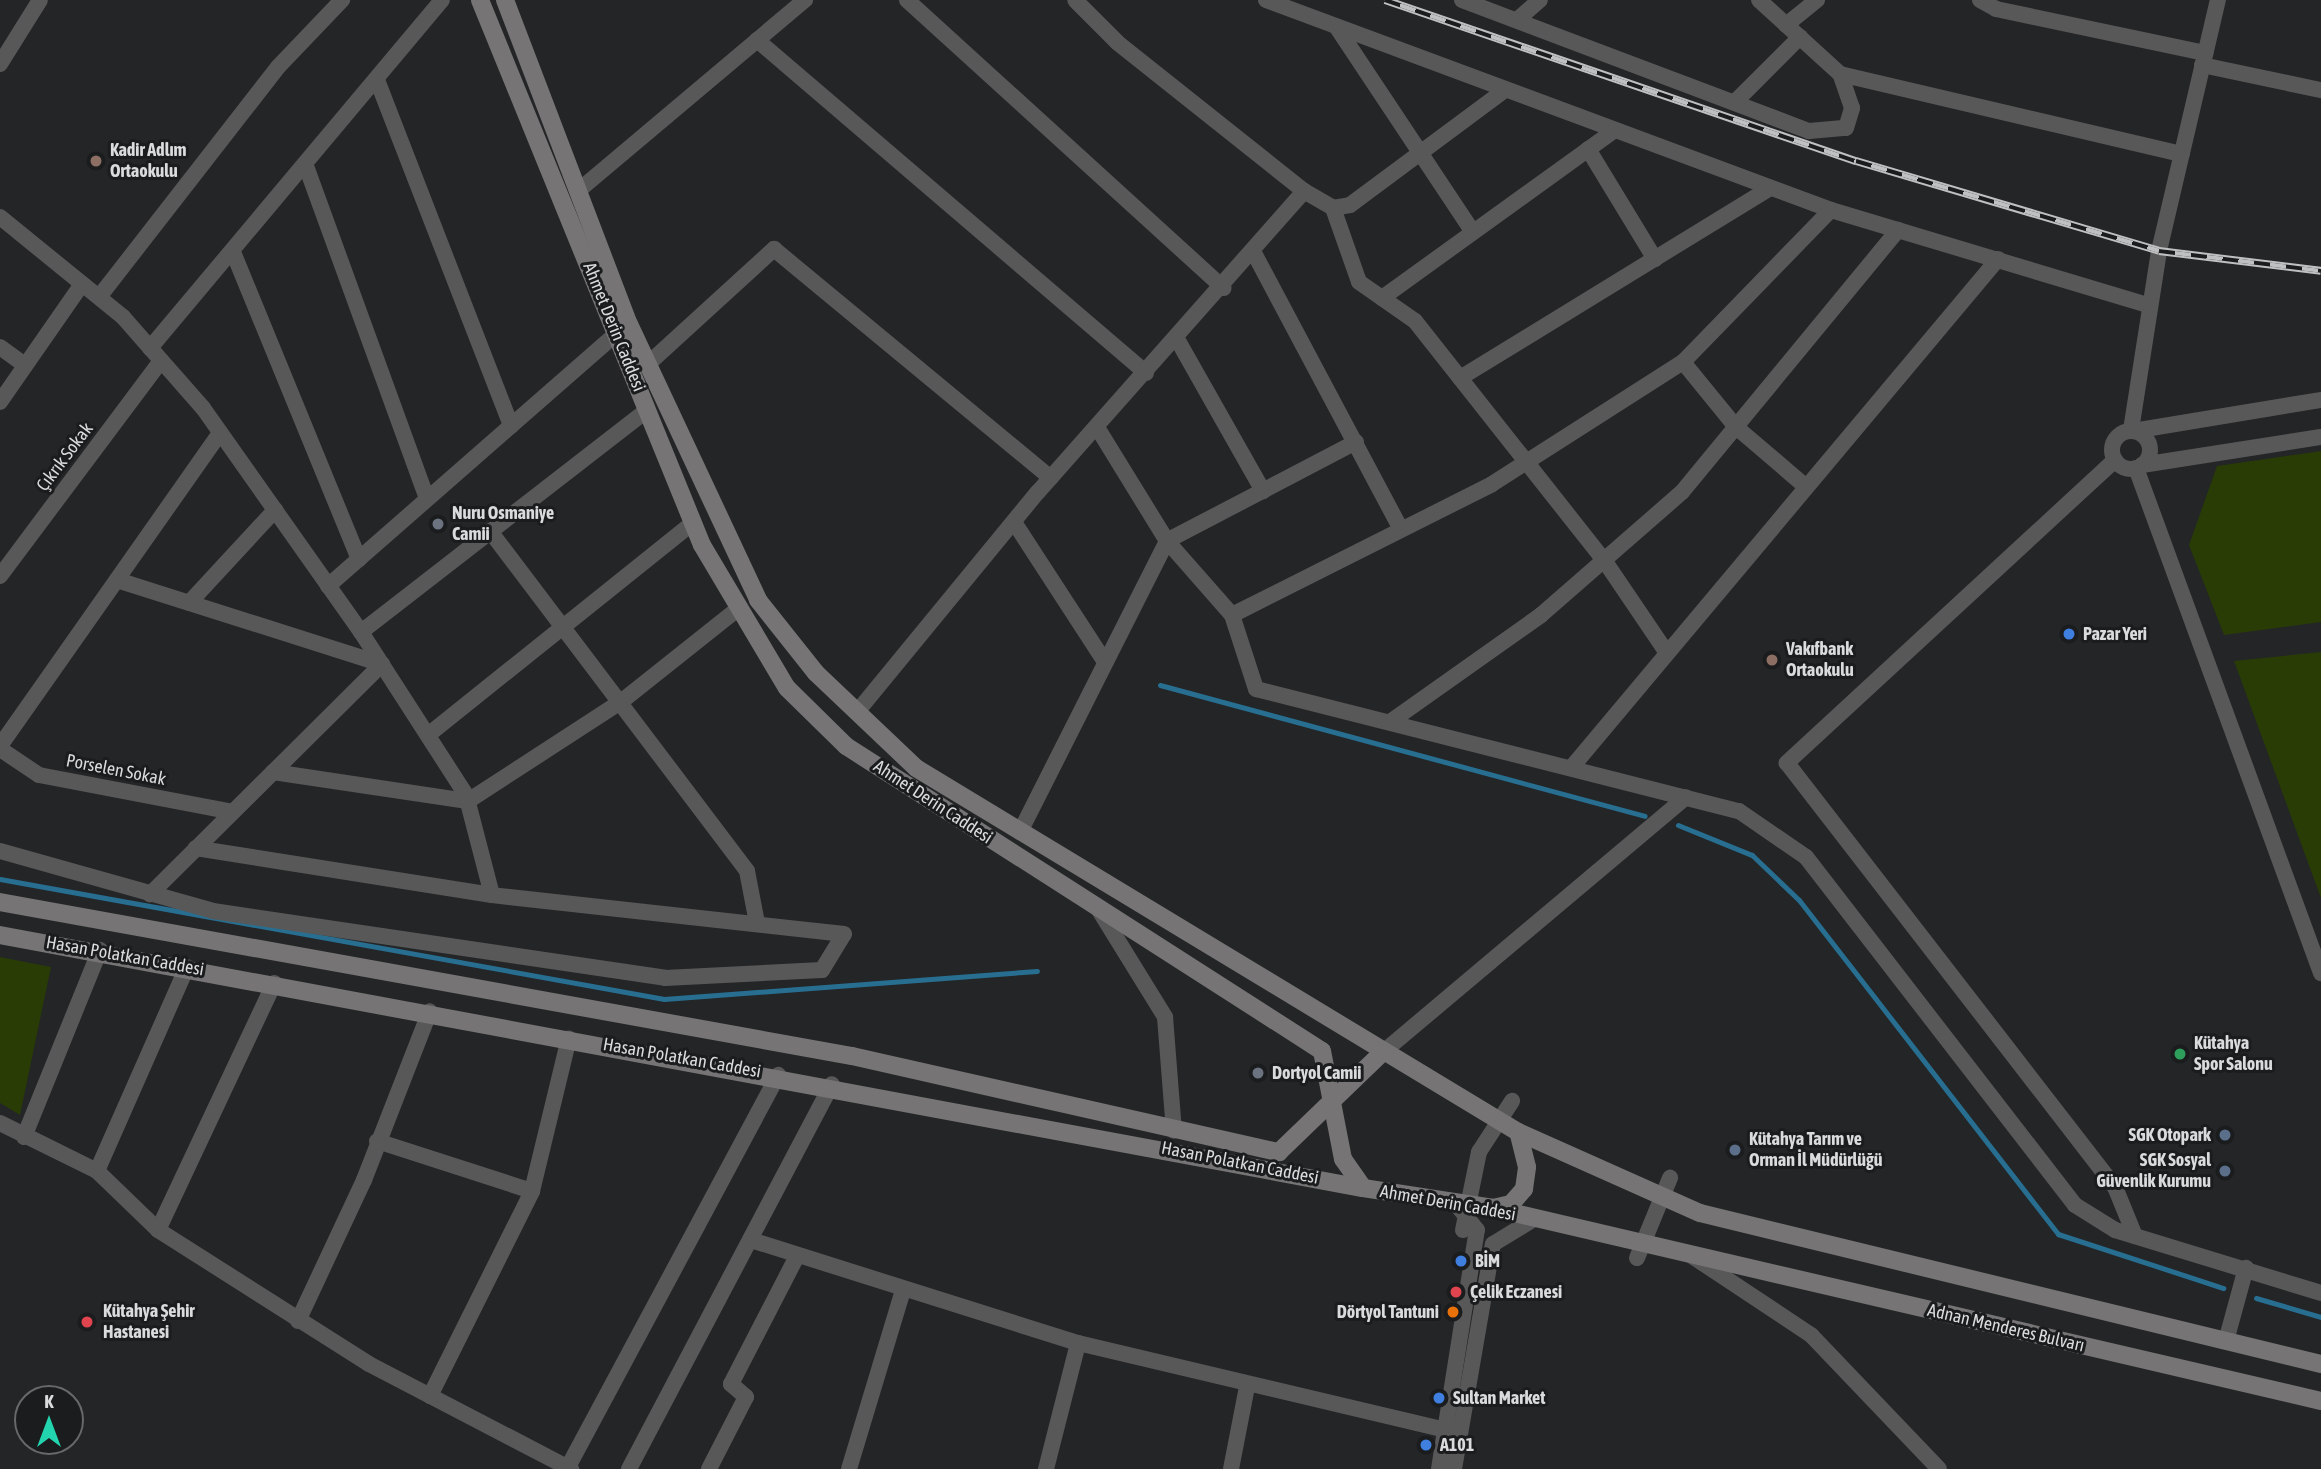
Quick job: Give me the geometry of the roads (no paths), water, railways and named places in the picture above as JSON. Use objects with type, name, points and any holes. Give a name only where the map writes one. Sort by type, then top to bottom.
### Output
[{"type":"main road","name":"Ahmet Derin Caddesi","points":[[481,0],[693,523],[739,608],[787,688],[846,746],[1322,1051],[1343,1159],[1363,1188],[1463,1214],[1493,1208],[1639,1251],[1690,1255]]},
{"type":"main road","name":"Ahmet Derin Caddesi","points":[[505,0],[648,364],[758,600],[857,712],[916,768],[1382,1053],[1518,1132],[1700,1213],[2226,1341]]},
{"type":"main road","name":"Hasan Polatkan Caddesi","points":[[0,902],[852,1056],[1174,1131],[1279,1152],[1334,1103]]},
{"type":"main road","name":"Hasan Polatkan Caddesi","points":[[0,935],[100,950],[569,1038],[832,1084],[1363,1188]]},
{"type":"main road","points":[[1334,1103],[1382,1053]]},
{"type":"main road","points":[[1493,1208],[1511,1204],[1524,1189],[1527,1167],[1518,1132]]},
{"type":"main road","name":"Adnan Menderes Bulvarı","points":[[1690,1255],[2321,1401]]},
{"type":"main road","points":[[2226,1341],[2321,1364]]},
{"type":"street","points":[[0,64],[40,0]]},
{"type":"street","points":[[99,297],[278,67],[342,0]]},
{"type":"street","points":[[150,348],[306,166],[442,0]]},
{"type":"street","points":[[578,191],[805,0]]},
{"type":"street","points":[[907,0],[1223,288]]},
{"type":"street","points":[[1075,0],[1117,42],[1304,191],[1333,208],[1359,282],[1415,321],[1604,560],[1667,653]]},
{"type":"street","points":[[1266,0],[1831,210],[2148,305]]},
{"type":"street","points":[[1462,0],[1810,131],[1846,128],[1852,108],[1840,74],[1759,0]]},
{"type":"street","points":[[1518,19],[1540,0]]},
{"type":"street","points":[[1786,25],[1817,0]]},
{"type":"street","points":[[1980,0],[1996,9],[2321,90]]},
{"type":"street","points":[[2132,430],[2148,305],[2218,0]]},
{"type":"street","points":[[1336,26],[1473,232]]},
{"type":"street","points":[[1735,102],[1800,37]]},
{"type":"street","points":[[757,40],[1146,373]]},
{"type":"street","points":[[1840,74],[2182,154]]},
{"type":"street","points":[[377,80],[511,426]]},
{"type":"street","points":[[1333,208],[1350,205],[1423,154],[1506,89]]},
{"type":"street","points":[[1382,298],[1615,130]]},
{"type":"street","points":[[1588,149],[1654,259]]},
{"type":"street","points":[[306,166],[428,499]]},
{"type":"street","points":[[1460,378],[1770,188]]},
{"type":"street","points":[[857,712],[1051,478],[1254,253],[1304,191]]},
{"type":"street","points":[[1231,615],[1401,529],[1525,461],[1683,362],[1831,210]]},
{"type":"street","points":[[0,217],[99,297],[150,348],[220,433],[361,632],[468,801],[492,895]]},
{"type":"street","points":[[1390,722],[1541,615],[1682,492],[1898,230]]},
{"type":"street","points":[[648,364],[774,249],[1051,478]]},
{"type":"street","points":[[233,252],[359,559]]},
{"type":"street","points":[[1254,253],[1401,529]]},
{"type":"street","points":[[1572,768],[1804,485],[1998,259]]},
{"type":"street","points":[[0,401],[82,284]]},
{"type":"street","points":[[328,586],[616,334]]},
{"type":"street","points":[[1177,339],[1262,491]]},
{"type":"street","points":[[0,347],[25,365]]},
{"type":"street","name":"Çıkrık Sokak","points":[[0,576],[161,361]]},
{"type":"street","points":[[1683,362],[1736,427],[1804,485]]},
{"type":"street","points":[[2135,1236],[2115,1187],[1787,763],[2115,460],[2116,438],[2132,430],[2321,400]]},
{"type":"street","points":[[361,632],[647,410]]},
{"type":"street","points":[[1097,428],[1167,541],[1231,615],[1256,689],[1739,811],[1806,857],[2075,1205],[2135,1236],[2321,1293]]},
{"type":"street","points":[[2132,430],[2150,445],[2139,467],[2321,973]]},
{"type":"street","points":[[0,747],[220,433]]},
{"type":"street","points":[[2115,460],[2139,467],[2321,437]]},
{"type":"street","points":[[1020,832],[1103,659],[1167,541],[1356,442]]},
{"type":"street","points":[[188,603],[275,510]]},
{"type":"street","points":[[1014,522],[1103,659]]},
{"type":"street","points":[[428,735],[562,624],[693,523]]},
{"type":"street","points":[[490,531],[622,701],[747,870],[757,923]]},
{"type":"street","points":[[117,580],[382,664]]},
{"type":"street","points":[[273,772],[468,801],[622,701],[739,608]]},
{"type":"street","points":[[150,894],[382,664]]},
{"type":"street","name":"Porselen Sokak","points":[[0,747],[39,775],[233,812]]},
{"type":"street","points":[[1382,1053],[1686,797]]},
{"type":"street","points":[[0,851],[150,894],[281,922],[665,978],[822,970],[844,934],[492,895],[196,848]]},
{"type":"street","points":[[1098,908],[1165,1017],[1174,1131]]},
{"type":"street","points":[[24,1138],[100,950]]},
{"type":"street","points":[[97,1171],[187,967]]},
{"type":"street","points":[[158,1230],[274,983]]},
{"type":"street","points":[[298,1321],[377,1142],[430,1011]]},
{"type":"street","points":[[430,1396],[532,1191],[569,1038]]},
{"type":"street","points":[[0,1123],[24,1138],[97,1171],[158,1230],[298,1321],[430,1396],[570,1468],[778,1075]]},
{"type":"street","points":[[629,1469],[832,1084]]},
{"type":"street","points":[[1439,1469],[1471,1298],[1477,1230],[1463,1214],[1479,1152],[1512,1101]]},
{"type":"street","points":[[377,1142],[532,1191]]},
{"type":"street","points":[[1639,1251],[1670,1178]]},
{"type":"street","points":[[1454,1469],[1493,1244],[1534,1219]]},
{"type":"street","points":[[751,1240],[902,1293],[1078,1343],[1247,1387],[1446,1430]]},
{"type":"street","points":[[1690,1255],[1811,1335],[1939,1469]]},
{"type":"street","points":[[709,1469],[746,1397],[731,1384],[797,1256]]},
{"type":"street","points":[[2226,1341],[2246,1268]]},
{"type":"street","points":[[849,1469],[902,1293]]},
{"type":"street","points":[[1046,1469],[1078,1343]]},
{"type":"street","points":[[1231,1469],[1247,1387]]},
{"type":"waterway","points":[[1160,685],[1645,816]]},
{"type":"waterway","points":[[1678,825],[1752,855],[1799,900],[2058,1234],[2223,1288]]},
{"type":"waterway","points":[[0,879],[664,999],[1037,971]]},
{"type":"waterway","points":[[2256,1298],[2321,1317]]},
{"type":"railway","points":[[1385,0],[1856,161],[2159,251],[2321,271]]},
{"type":"place","name":"Kadir Adlım Ortaokulu","points":[[96,161]]},
{"type":"place","name":"Nuru Osmaniye Camii","points":[[438,524]]},
{"type":"place","name":"Pazar Yeri","points":[[2069,634]]},
{"type":"place","name":"Vakıfbank Ortaokulu","points":[[1772,660]]},
{"type":"place","name":"Kütahya Spor Salonu","points":[[2180,1054]]},
{"type":"place","name":"Dortyol Camii","points":[[1258,1073]]},
{"type":"place","name":"SGK Otopark","points":[[2225,1135]]},
{"type":"place","name":"Kütahya Tarım ve Orman İl Müdürlüğü","points":[[1735,1150]]},
{"type":"place","name":"SGK Sosyal Güvenlik Kurumu","points":[[2225,1171]]},
{"type":"place","name":"BİM","points":[[1461,1261]]},
{"type":"place","name":"Çelik Eczanesi","points":[[1456,1292]]},
{"type":"place","name":"Dörtyol Tantuni","points":[[1453,1312]]},
{"type":"place","name":"Kütahya Şehir Hastanesi","points":[[87,1322]]},
{"type":"place","name":"Sultan Market","points":[[1439,1398]]},
{"type":"place","name":"A101","points":[[1426,1445]]}]
